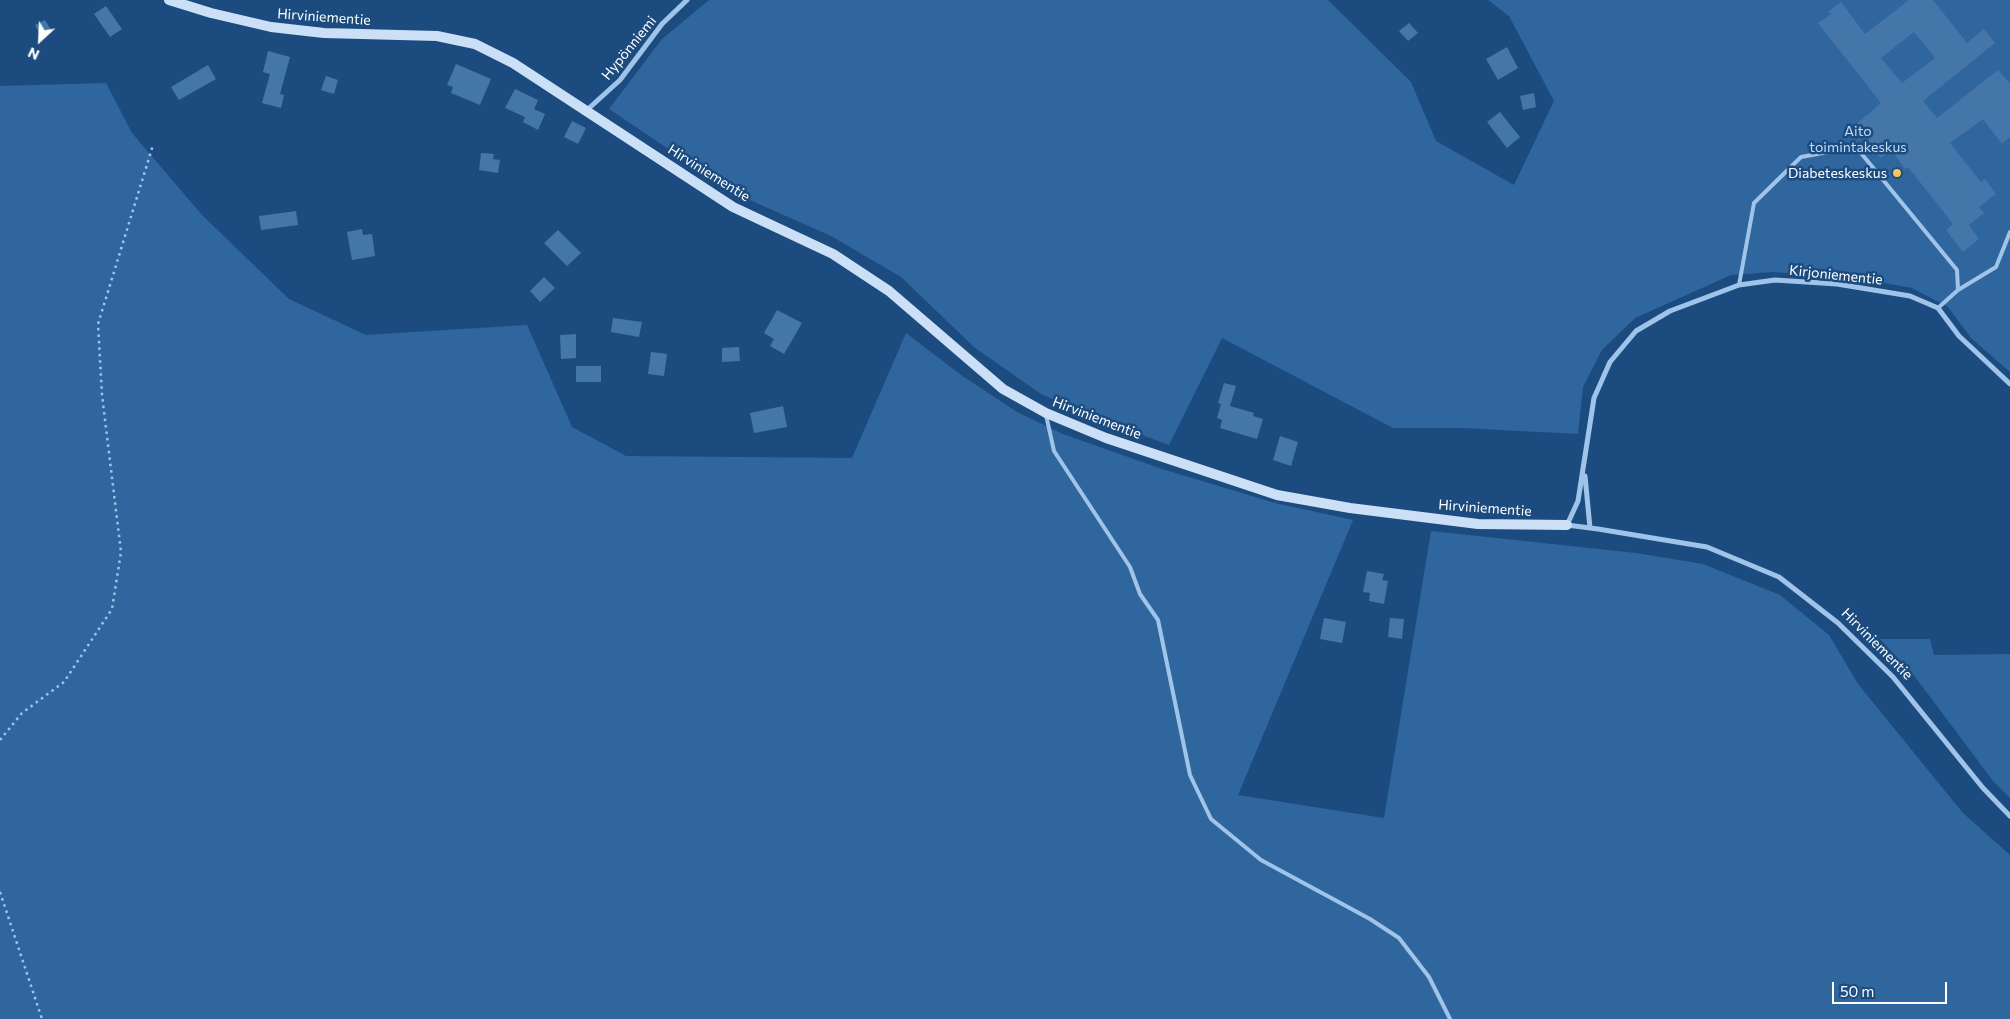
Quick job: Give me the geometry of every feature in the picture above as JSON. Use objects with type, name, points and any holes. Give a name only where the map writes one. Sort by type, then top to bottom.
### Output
[{"type":"street","name":"Hirviniementie","points":[[169,0],[211,13],[271,27],[324,33],[436,36],[476,44],[513,63],[733,207],[834,254],[889,291],[1003,388],[1046,413],[1106,438],[1277,495],[1350,508],[1478,524],[1590,528],[1707,547],[1780,577],[1838,623],[1893,677],[1983,788],[2010,816]]},
{"type":"street","name":"Hypönniemi","points":[[587,110],[620,80],[662,24],[687,0]]},
{"type":"street","name":"Kirjoniementie","points":[[1567,526],[1578,501],[1594,398],[1610,362],[1636,331],[1670,311],[1739,284],[1775,280],[1837,284],[1910,296],[1938,308],[1959,336],[2010,384]]},
{"type":"street","name":"Kirjoniementie","points":[[1584,469],[1590,528]]},
{"type":"lane","points":[[1739,284],[1754,203],[1801,156],[1856,147],[1957,270],[1958,290]]},
{"type":"lane","points":[[1938,308],[1958,290],[1996,267],[2010,232]]},
{"type":"lane","points":[[1046,413],[1054,451],[1130,567],[1140,594],[1158,620],[1190,775],[1211,819],[1261,860],[1370,919],[1399,938],[1429,977],[1450,1019]]},
{"type":"path","points":[[0,740],[22,713],[64,682],[112,609],[120,552],[102,395],[98,324],[153,145]]},
{"type":"path","points":[[0,892],[42,1019]]},
{"type":"green space","points":[[709,0],[1328,0],[1411,82],[1436,141],[1514,185],[1554,101],[1509,16],[1488,0],[2010,0],[2010,372],[1971,338],[1948,307],[1912,288],[1856,278],[1773,272],[1731,275],[1635,318],[1602,350],[1583,387],[1578,434],[1463,428],[1393,428],[1222,338],[1169,445],[1096,418],[1041,394],[974,347],[901,277],[831,236],[734,193],[609,109],[662,39]]},
{"type":"green space","points":[[106,83],[132,133],[202,215],[289,299],[366,335],[527,325],[572,427],[626,456],[852,458],[906,333],[961,375],[1017,412],[1063,434],[1162,469],[1275,503],[1353,520],[1238,795],[1384,818],[1431,531],[1636,553],[1703,564],[1780,595],[1829,635],[1858,684],[1963,813],[2010,855],[2010,1019],[0,1019],[0,86]]},
{"type":"green space","points":[[1880,639],[1930,639],[1934,655],[2010,654],[2010,798],[1993,781],[1916,678]]},
{"type":"building","name":"Aito toimintakeskus","points":[[1909,0],[1933,0],[1967,43],[1984,29],[1995,43],[1923,101],[1937,118],[1998,70],[2010,83],[2010,137],[2002,144],[1983,119],[1950,143],[1981,182],[1985,179],[1996,194],[1979,207],[1984,213],[1969,225],[1979,239],[1963,252],[1946,230],[1953,224],[1908,167],[1905,169],[1892,151],[1881,158],[1855,125],[1881,103],[1818,23],[1831,14],[1828,12],[1841,2],[1865,34]],"holes":[[[1914,32],[1935,58],[1902,83],[1881,58]]]},
{"type":"building","points":[[106,6],[122,29],[110,37],[94,14]]},
{"type":"building","points":[[45,20],[52,32],[42,38],[35,25]]},
{"type":"building","points":[[1409,23],[1418,33],[1408,41],[1399,31]]},
{"type":"building","points":[[1507,47],[1518,68],[1498,80],[1486,59]]},
{"type":"building","points":[[268,51],[290,57],[280,94],[284,95],[281,108],[262,103],[270,74],[263,72]]},
{"type":"building","points":[[456,64],[491,79],[480,105],[451,93],[453,87],[447,85]]},
{"type":"building","points":[[208,65],[216,79],[179,100],[171,87]]},
{"type":"building","points":[[326,76],[338,80],[334,94],[321,90]]},
{"type":"building","points":[[515,89],[538,100],[534,109],[545,114],[538,130],[523,122],[525,117],[505,108]]},
{"type":"building","points":[[1534,93],[1536,107],[1523,110],[1520,96]]},
{"type":"building","points":[[1500,112],[1520,137],[1507,148],[1487,122]]},
{"type":"building","points":[[572,121],[586,128],[578,144],[564,137]]},
{"type":"building","points":[[481,153],[494,154],[493,159],[500,160],[498,173],[479,170]]},
{"type":"building","points":[[296,211],[298,225],[261,230],[259,216]]},
{"type":"building","points":[[362,229],[363,235],[372,234],[375,256],[352,260],[347,232]]},
{"type":"building","points":[[558,230],[581,253],[567,266],[544,243]]},
{"type":"building","points":[[544,277],[555,288],[540,302],[530,291]]},
{"type":"building","points":[[777,310],[802,323],[784,354],[770,346],[774,339],[764,333]]},
{"type":"building","points":[[613,318],[642,322],[639,337],[611,332]]},
{"type":"building","points":[[576,334],[576,358],[561,359],[560,335]]},
{"type":"building","points":[[739,347],[740,361],[722,362],[722,348]]},
{"type":"building","points":[[651,352],[667,354],[664,376],[648,374]]},
{"type":"building","points":[[576,366],[601,366],[601,382],[576,382]]},
{"type":"building","points":[[1224,383],[1236,386],[1230,406],[1254,413],[1253,416],[1263,419],[1257,439],[1220,428],[1222,420],[1217,418],[1221,404],[1218,403]]},
{"type":"building","points":[[783,406],[787,427],[754,433],[750,413]]},
{"type":"building","points":[[1280,436],[1298,442],[1291,466],[1273,460]]},
{"type":"building","points":[[1367,571],[1384,574],[1382,580],[1388,581],[1384,604],[1369,601],[1370,593],[1363,592]]},
{"type":"building","points":[[1324,618],[1346,622],[1342,643],[1320,639]]},
{"type":"building","points":[[1390,618],[1404,619],[1402,639],[1388,637]]},
{"type":"place","name":"Diabeteskeskus","points":[[1897,173]]}]
